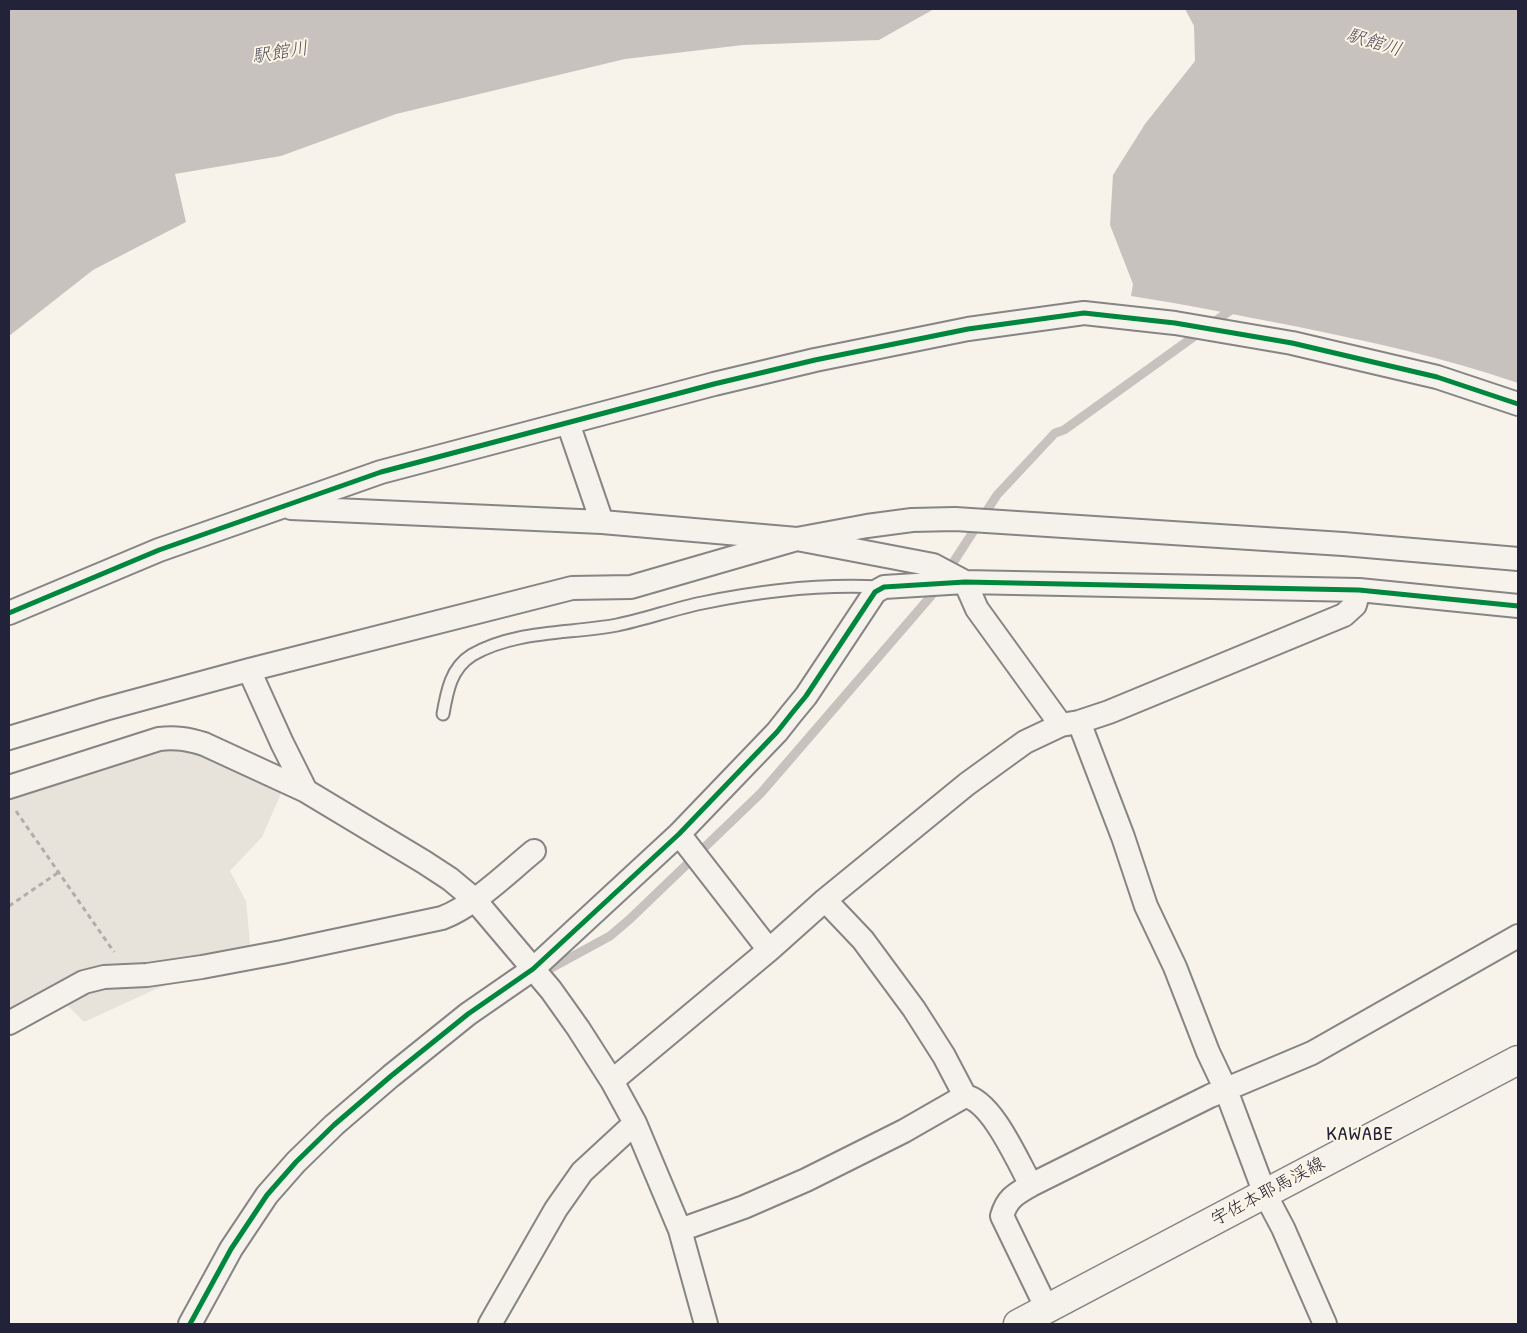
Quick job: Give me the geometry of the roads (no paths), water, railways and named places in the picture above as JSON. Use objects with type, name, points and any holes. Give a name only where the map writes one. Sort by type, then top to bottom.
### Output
[{"type":"main road","name":"宇佐本耶馬渓線","points":[[1018,1324],[1518,1060]]},
{"type":"street","points":[[9,613],[159,550],[381,472],[714,384],[815,360],[968,329],[1084,313],[1174,323],[1292,344],[1437,376],[1518,404]]},
{"type":"street","points":[[568,423],[602,522]]},
{"type":"street","points":[[278,508],[602,522],[797,539],[933,565],[965,582],[977,609],[1070,723],[1124,836],[1146,906],[1175,967],[1208,1052],[1226,1090],[1266,1194],[1325,1324]]},
{"type":"street","points":[[9,738],[105,708],[572,588],[631,587],[797,539],[903,521],[955,519],[1343,544],[1518,559]]},
{"type":"street","points":[[190,1324],[231,1249],[267,1195],[296,1162],[334,1124],[391,1076],[468,1014],[534,969],[679,834],[777,732],[806,696],[874,592],[884,587],[965,582],[1359,590],[1518,606]]},
{"type":"street","points":[[612,1081],[769,950],[825,900],[967,784],[1025,742],[1070,723],[1109,712],[1344,615],[1355,604],[1359,590]]},
{"type":"street","points":[[249,670],[306,791]]},
{"type":"street","points":[[12,798],[159,739],[178,737],[204,744],[306,791],[450,879],[474,900],[534,969],[578,1028],[612,1081],[635,1123],[680,1230],[706,1324]]},
{"type":"street","points":[[679,834],[769,950]]},
{"type":"street","points":[[9,1023],[84,982],[104,977],[147,975],[202,967],[432,920],[455,913],[474,900],[534,851]]},
{"type":"street","points":[[825,900],[863,940],[914,1009],[944,1056],[965,1096]]},
{"type":"street","points":[[1047,1309],[1002,1216],[1006,1205],[1013,1196],[1030,1185],[1210,1096],[1312,1053],[1518,936]]},
{"type":"street","points":[[680,1230],[744,1207],[806,1180],[904,1130],[965,1096],[973,1097],[992,1114],[1030,1185]]},
{"type":"street","points":[[490,1324],[556,1209],[582,1172],[635,1123]]},
{"type":"lane","points":[[443,714],[446,695],[455,670],[471,656],[499,642],[543,634],[615,625],[741,596],[823,586],[884,587]]},
{"type":"water","name":"駅館川","points":[[9,9],[934,9],[879,40],[743,45],[625,59],[396,114],[281,156],[175,174],[186,222],[93,270],[9,336]]},
{"type":"water","name":"駅館川","points":[[1185,9],[1518,9],[1518,383],[1433,357],[1376,344],[1289,325],[1131,296],[1133,284],[1110,225],[1113,175],[1145,124],[1195,61],[1194,26]]},
{"type":"waterway","points":[[947,572],[997,495],[1055,433],[1064,430],[1235,307]]},
{"type":"waterway","points":[[542,973],[610,936],[761,793],[937,587]]},
{"type":"district","name":"KAWABE","points":[[1360,1135]]}]
